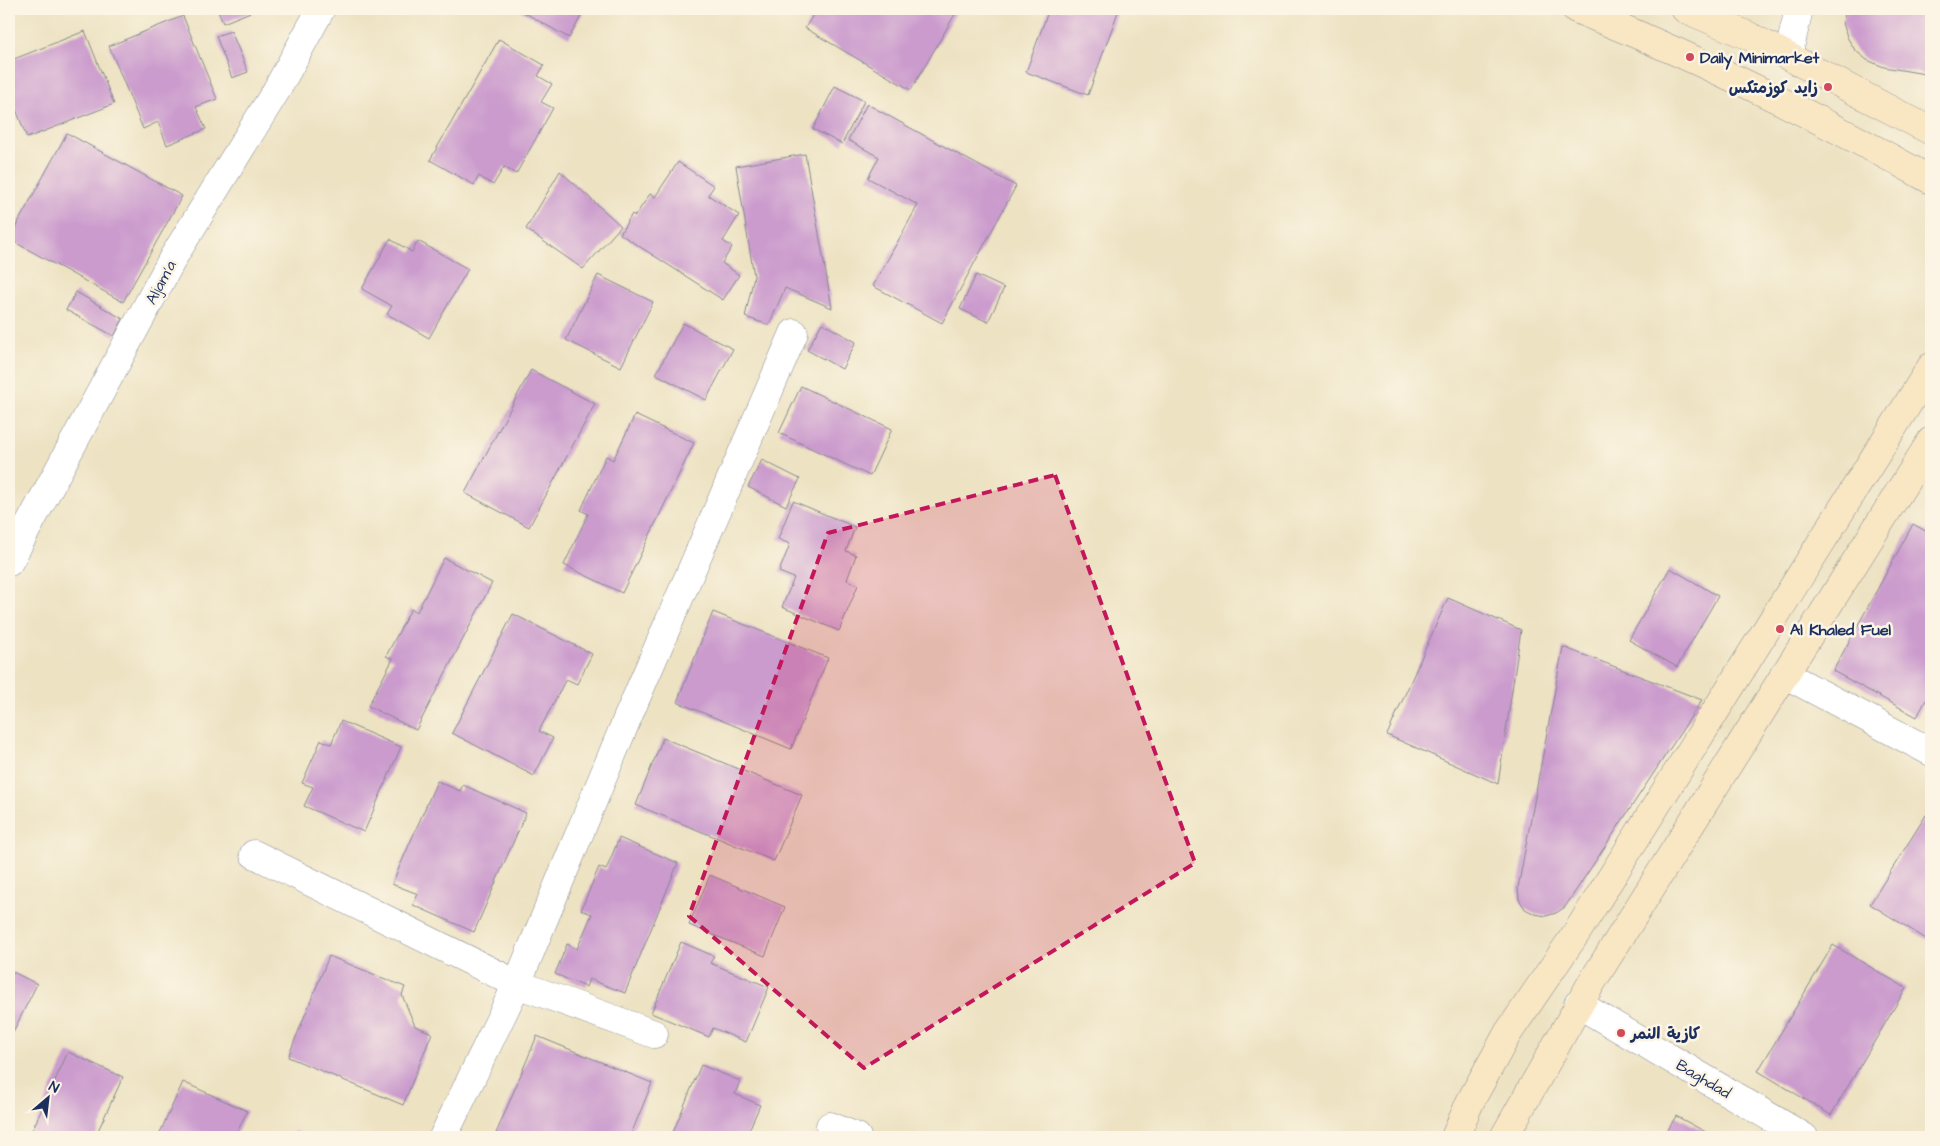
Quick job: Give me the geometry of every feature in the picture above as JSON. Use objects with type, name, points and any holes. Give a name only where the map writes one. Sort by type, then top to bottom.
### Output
[{"type":"street","name":"Aljam'a","points":[[9,562],[174,256],[276,91],[322,9]]},
{"type":"street","points":[[1576,9],[1638,34],[1788,105],[1931,180]]},
{"type":"street","points":[[1686,9],[1749,36],[1931,131]]},
{"type":"street","points":[[1788,56],[1799,9]]},
{"type":"street","points":[[444,1137],[517,984],[627,719],[794,332]]},
{"type":"street","points":[[1455,1137],[1470,1102],[1508,1033],[1582,924],[1931,366]]},
{"type":"street","points":[[1504,1137],[1578,1004],[1931,441]]},
{"type":"street","points":[[1784,674],[1931,752]]},
{"type":"street","points":[[254,854],[517,984],[654,1034]]},
{"type":"street","name":"Baghdad","points":[[1578,1004],[1804,1137]]},
{"type":"street","points":[[830,1126],[857,1137]]},
{"type":"highlighted area","points":[[1055,475],[1195,863],[864,1068],[689,916],[828,533]]},
{"type":"building","points":[[217,9],[258,9],[223,23]]},
{"type":"building","points":[[518,9],[585,9],[569,38]]},
{"type":"building","points":[[817,9],[958,9],[911,90],[805,28]]},
{"type":"building","points":[[1049,9],[1119,9],[1088,95],[1026,72]]},
{"type":"building","points":[[1846,9],[1931,9],[1931,75],[1884,67],[1867,60],[1855,50],[1847,37],[1843,22]]},
{"type":"building","points":[[183,16],[217,99],[196,107],[206,129],[167,145],[158,122],[143,129],[109,46]]},
{"type":"building","points":[[85,31],[114,104],[27,138],[9,91],[9,61]]},
{"type":"building","points":[[231,31],[248,72],[232,78],[216,36]]},
{"type":"building","points":[[499,39],[544,65],[538,76],[552,84],[541,102],[553,108],[516,174],[504,167],[493,185],[479,176],[474,185],[430,160]]},
{"type":"building","points":[[835,86],[864,101],[842,144],[813,129]]},
{"type":"building","points":[[867,104],[1016,186],[942,323],[873,286],[918,205],[868,178],[879,157],[848,140]]},
{"type":"building","points":[[9,108],[15,120],[9,131]]},
{"type":"building","points":[[67,133],[182,196],[123,302],[9,239]]},
{"type":"building","points":[[805,154],[832,308],[785,288],[769,325],[745,317],[754,276],[736,166]]},
{"type":"building","points":[[678,162],[714,186],[708,195],[739,215],[723,241],[732,247],[722,263],[739,275],[723,300],[620,234],[632,214],[635,216],[650,194],[655,197]]},
{"type":"building","points":[[560,171],[621,226],[583,269],[526,229]]},
{"type":"building","points":[[390,239],[412,252],[418,241],[468,269],[429,338],[387,314],[392,306],[362,289]]},
{"type":"building","points":[[598,275],[653,302],[621,367],[566,340]]},
{"type":"building","points":[[976,275],[1004,288],[988,322],[960,309]]},
{"type":"building","points":[[76,292],[123,319],[114,336],[66,310]]},
{"type":"building","points":[[683,323],[733,349],[706,400],[656,374]]},
{"type":"building","points":[[822,323],[856,342],[842,369],[807,350]]},
{"type":"building","points":[[531,370],[595,404],[529,527],[465,493]]},
{"type":"building","points":[[801,386],[892,429],[870,476],[779,433]]},
{"type":"building","points":[[635,415],[694,443],[622,593],[564,565],[588,514],[581,510],[606,456],[613,460]]},
{"type":"building","points":[[762,460],[800,479],[786,506],[748,487]]},
{"type":"building","points":[[793,501],[855,527],[846,551],[856,555],[847,580],[858,585],[839,631],[782,607],[794,578],[779,572],[790,544],[778,539]]},
{"type":"building","points":[[1913,524],[1931,534],[1931,703],[1926,700],[1917,717],[1833,671]]},
{"type":"building","points":[[444,558],[492,583],[416,730],[368,706],[393,659],[386,656],[411,609],[417,612]]},
{"type":"building","points":[[1670,568],[1718,596],[1677,667],[1629,640]]},
{"type":"building","points":[[1448,598],[1521,630],[1498,784],[1387,735]]},
{"type":"building","points":[[713,612],[828,658],[791,749],[677,702]]},
{"type":"building","points":[[513,614],[592,654],[577,684],[566,679],[539,731],[553,738],[534,776],[452,733]]},
{"type":"building","points":[[1563,647],[1702,700],[1565,907],[1556,913],[1546,916],[1535,914],[1525,909],[1519,899],[1518,888]]},
{"type":"building","points":[[341,721],[401,747],[364,832],[304,806],[313,787],[302,783],[321,740],[331,744]]},
{"type":"building","points":[[663,738],[802,795],[774,861],[636,805]]},
{"type":"building","points":[[437,781],[460,791],[463,785],[526,813],[474,932],[413,905],[418,894],[392,884]]},
{"type":"building","points":[[1926,815],[1931,818],[1931,942],[1870,904]]},
{"type":"building","points":[[619,838],[678,863],[625,993],[589,979],[586,987],[555,974],[567,944],[577,949],[592,914],[581,910],[599,867],[606,870]]},
{"type":"building","points":[[710,875],[785,907],[765,956],[689,925]]},
{"type":"building","points":[[681,942],[714,956],[710,963],[769,987],[746,1042],[713,1028],[709,1037],[651,1013]]},
{"type":"building","points":[[1833,945],[1906,988],[1831,1115],[1758,1071]]},
{"type":"building","points":[[329,956],[405,987],[402,995],[415,1026],[432,1033],[403,1105],[288,1057]]},
{"type":"building","points":[[9,970],[37,984],[9,1040]]},
{"type":"building","points":[[537,1036],[652,1083],[630,1137],[495,1136]]},
{"type":"building","points":[[68,1052],[123,1077],[95,1137],[29,1137]]},
{"type":"building","points":[[701,1065],[740,1081],[735,1094],[760,1105],[746,1137],[671,1137]]},
{"type":"building","points":[[183,1082],[247,1111],[235,1137],[158,1137]]},
{"type":"building","points":[[1676,1116],[1715,1137],[1664,1137]]},
{"type":"building","points":[[295,1131],[309,1137],[292,1137]]},
{"type":"place","name":"Daily Minimarket","points":[[1690,57]]},
{"type":"place","name":"زايد كوزمتكس","points":[[1828,87]]},
{"type":"place","name":"Al Khaled Fuel","points":[[1780,629]]},
{"type":"place","name":"كازية النمر","points":[[1621,1033]]}]
